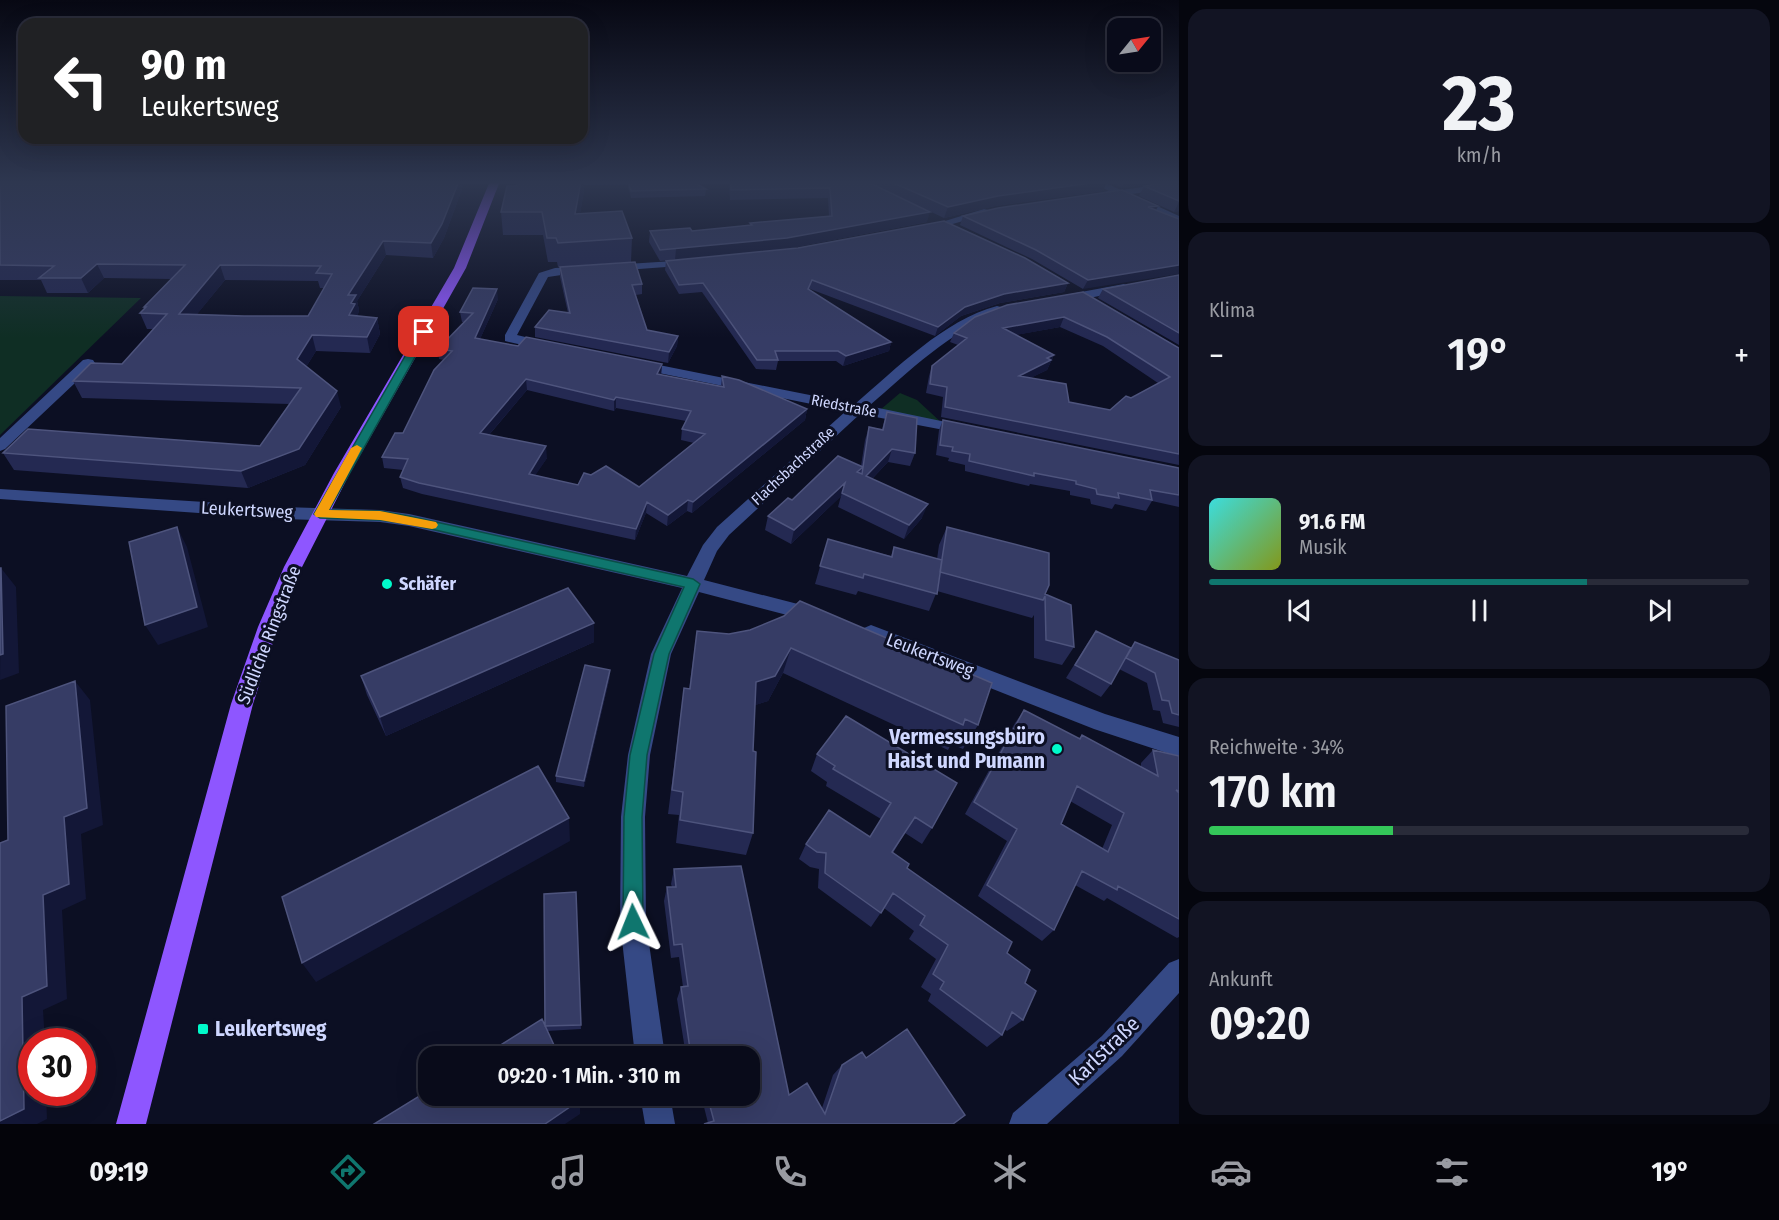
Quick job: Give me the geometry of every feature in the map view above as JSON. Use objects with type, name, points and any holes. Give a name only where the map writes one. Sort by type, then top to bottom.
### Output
[{"type":"main road","name":"Südliche Ringstraße","points":[[130,1124],[242,704],[271,620],[293,567],[320,514],[460,268],[474,233]]},
{"type":"street","points":[[559,349],[510,338],[543,275],[548,272],[698,262]]},
{"type":"street","points":[[1067,285],[1103,307]]},
{"type":"street","points":[[1049,301],[1137,286]]},
{"type":"street","name":"Flachsbachstraße","points":[[649,1046],[633,922],[634,807],[639,755],[661,654],[709,549],[723,531],[856,408],[966,321],[986,313],[1013,307]]},
{"type":"street","points":[[3,438],[88,363]]},
{"type":"street","name":"Riedstraße","points":[[628,363],[977,432]]},
{"type":"street","name":"Leukertsweg","points":[[3,499],[380,516],[409,520],[693,584],[827,619]]},
{"type":"street","name":"Leukertsweg","points":[[850,626],[923,651],[1102,722],[1179,747]]},
{"type":"street","name":"Karlstraße","points":[[1024,1124],[1112,1046],[1179,973]]},
{"type":"street","points":[[657,1106],[660,1124]]},
{"type":"green space","points":[[0,296],[141,298],[0,435]]},
{"type":"green space","points":[[900,393],[917,400],[943,424],[880,410]]},
{"type":"building","points":[[0,233],[437,233],[431,243],[383,241],[348,295],[356,295],[351,303],[355,304],[349,315],[377,318],[367,337],[312,335],[297,359],[337,391],[299,449],[241,471],[3,453],[28,429],[260,446],[301,388],[73,381],[91,363],[122,364],[167,314],[140,313],[185,265],[97,264],[81,278],[39,278],[54,266],[0,265]],"holes":[[[220,265],[321,266],[316,273],[332,274],[308,316],[179,314]]]},
{"type":"building","points":[[546,233],[630,233],[632,238],[558,243],[556,238],[547,238]]},
{"type":"building","points":[[651,233],[812,233],[787,238],[660,250]]},
{"type":"building","points":[[877,233],[971,233],[1025,258],[1068,283],[1004,294],[965,307],[938,327],[812,280],[808,289],[891,342],[846,356],[838,351],[775,351],[778,360],[757,360],[703,283],[679,285],[666,261],[798,248]]},
{"type":"building","points":[[1000,233],[1179,233],[1179,265],[1088,280],[1036,250]]},
{"type":"building","points":[[635,262],[642,284],[632,285],[647,330],[678,336],[669,352],[535,327],[549,310],[570,313],[560,267]]},
{"type":"building","points":[[1179,275],[1179,333],[1103,289]]},
{"type":"building","points":[[473,288],[497,289],[475,338],[518,346],[526,337],[662,364],[657,374],[724,387],[722,376],[739,380],[807,409],[693,502],[688,500],[668,515],[647,502],[636,529],[419,483],[400,477],[408,459],[382,457],[395,433],[403,433],[434,370],[452,351],[438,349],[473,313],[460,312]],"holes":[[[526,379],[614,400],[616,397],[691,411],[682,429],[705,434],[639,487],[606,466],[591,475],[584,473],[578,485],[529,474],[546,446],[480,433]]]},
{"type":"building","points":[[1083,292],[1179,348],[1179,454],[945,407],[947,387],[930,384],[932,366],[967,338],[954,333],[975,317],[1007,305]],"holes":[[[1064,317],[1107,337],[1170,377],[1131,398],[1126,396],[1110,410],[1069,402],[1066,384],[1019,376],[1051,360],[1047,358],[1054,355],[1003,328]]]},
{"type":"building","points":[[887,412],[917,418],[915,453],[892,449],[866,476],[928,504],[909,525],[842,493],[845,483],[794,530],[768,516],[788,498],[792,500],[838,456],[863,467],[857,472],[862,474],[869,427],[883,430]]},
{"type":"building","points":[[943,420],[1179,468],[1179,495],[1150,490],[1152,500],[1118,493],[1119,498],[1097,494],[1096,489],[1076,484],[1076,481],[1034,473],[1034,476],[969,461],[970,454],[952,451],[953,447],[940,445]]},
{"type":"building","points":[[177,527],[197,607],[145,625],[129,542]]},
{"type":"building","points":[[947,527],[1049,553],[1049,585],[1045,594],[1071,605],[1074,647],[1046,640],[1045,596],[1043,600],[940,572]]},
{"type":"building","points":[[828,539],[892,557],[894,547],[942,560],[937,594],[864,574],[863,578],[820,566]]},
{"type":"building","points":[[0,568],[3,654],[0,655]]},
{"type":"building","points":[[568,588],[594,623],[380,717],[361,676]]},
{"type":"building","points":[[800,601],[992,683],[978,725],[965,719],[963,725],[791,648],[775,676],[756,682],[753,833],[680,820],[683,792],[672,790],[684,688],[690,689],[697,631],[729,634],[750,630],[784,616]]},
{"type":"building","points":[[1096,631],[1131,648],[1111,684],[1075,665]]},
{"type":"building","points":[[1135,642],[1179,660],[1179,715],[1172,713],[1169,701],[1162,700],[1155,673],[1126,658]]},
{"type":"building","points":[[585,665],[610,670],[584,781],[556,776]]},
{"type":"building","points":[[75,681],[87,808],[64,817],[69,884],[43,895],[47,986],[22,997],[23,1028],[18,1028],[18,1106],[24,1106],[24,1109],[0,1121],[0,843],[8,840],[6,706]]},
{"type":"building","points":[[1024,710],[1080,739],[1082,735],[1158,776],[1153,750],[1179,756],[1179,791],[1176,790],[1179,793],[1179,919],[1118,886],[1117,890],[1082,871],[1054,930],[987,885],[1017,829],[974,802]],"holes":[[[1077,786],[1124,813],[1108,852],[1061,824]]]},
{"type":"building","points":[[846,716],[957,783],[932,828],[915,817],[892,852],[909,864],[907,868],[1012,942],[1007,953],[1030,970],[1025,983],[1036,991],[1023,1020],[1012,1012],[1002,1035],[940,989],[944,982],[933,974],[948,945],[920,925],[925,916],[893,893],[881,913],[825,873],[826,853],[817,852],[806,844],[829,810],[870,837],[891,803],[833,769],[835,766],[817,754]]},
{"type":"building","points":[[538,766],[569,818],[302,963],[282,897]]},
{"type":"building","points":[[741,866],[789,1095],[807,1083],[825,1114],[842,1065],[862,1052],[866,1058],[907,1029],[965,1115],[953,1124],[704,1124],[714,1121],[710,1106],[760,1106],[760,1046],[690,1046],[681,987],[688,986],[682,944],[674,945],[667,887],[676,887],[674,869]]},
{"type":"building","points":[[576,892],[581,1025],[545,1026],[544,894]]},
{"type":"building","points":[[542,1019],[554,1046],[499,1046]]},
{"type":"building","points":[[418,1097],[418,1106],[571,1106],[545,1124],[374,1124]]},
{"type":"slow traffic","points":[[357,448],[320,514],[380,516],[432,525]]},
{"type":"place","name":"Schäfer","points":[[387,584]]},
{"type":"place","name":"Vermessungsbüro Haist und Pumann","points":[[1057,749]]},
{"type":"place","name":"Leukertsweg","points":[[203,1029]]},
{"type":"route","points":[[424,332],[320,514],[380,516],[409,520],[693,584],[661,654],[639,755],[633,817],[633,922]]}]
